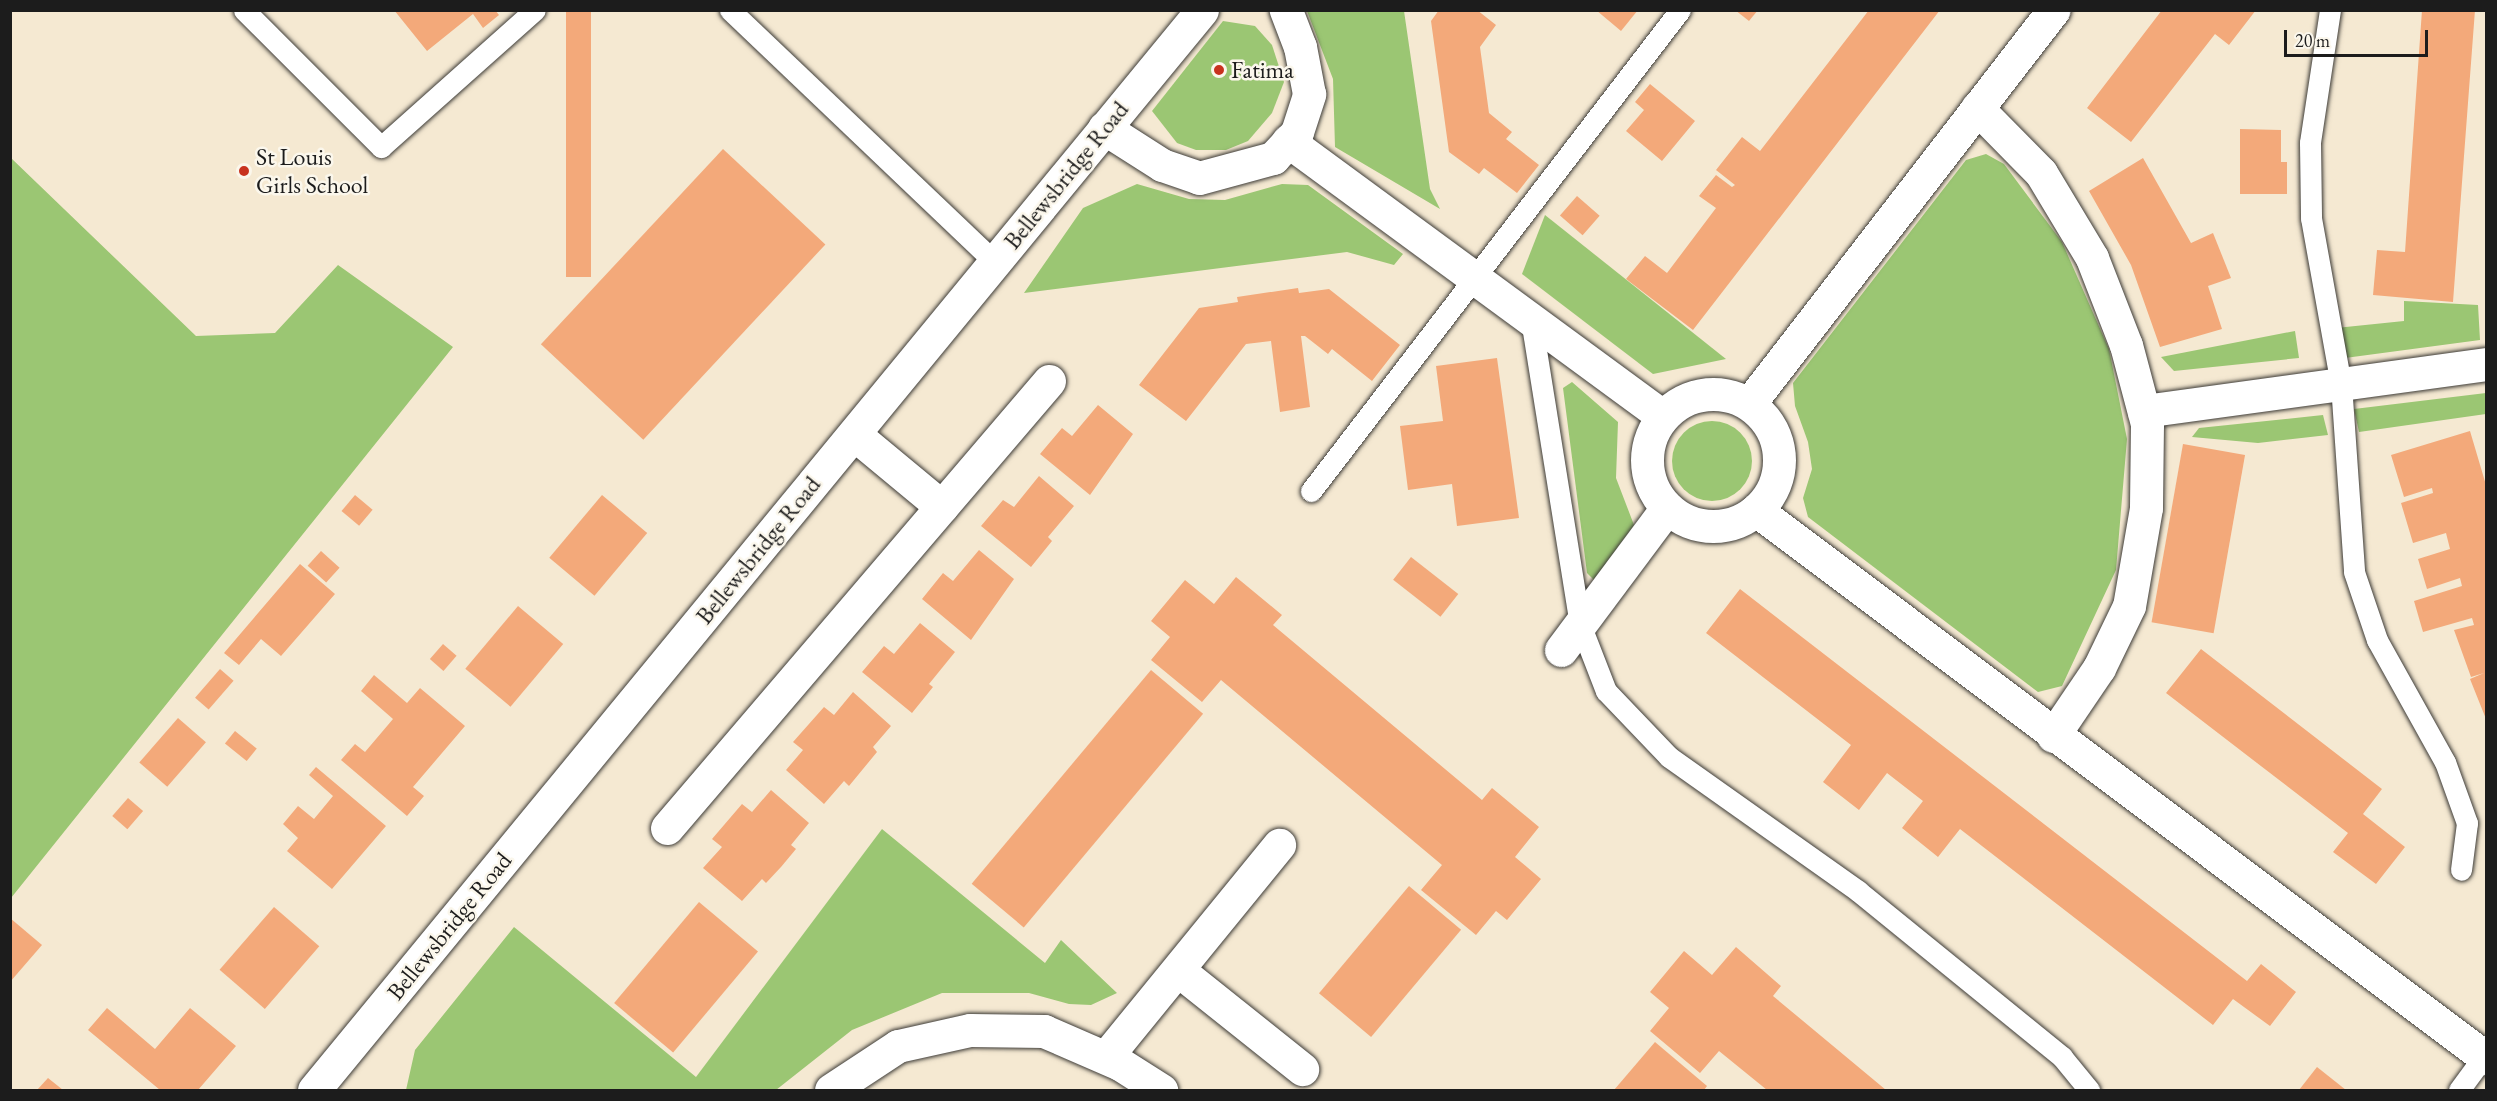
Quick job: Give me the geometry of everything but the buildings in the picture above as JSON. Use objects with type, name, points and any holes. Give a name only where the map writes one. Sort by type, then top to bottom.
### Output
[{"type":"street","name":"Bellewsbridge Road","points":[[314,1090],[1202,10]]},
{"type":"street","points":[[1104,128],[1162,165],[1199,178],[1273,158],[1297,132],[1309,94],[1299,47],[1286,10]]},
{"type":"street","points":[[1749,404],[2054,10]]},
{"type":"street","points":[[1977,108],[2041,172],[2092,258],[2126,345],[2144,411],[2146,508],[2129,606],[2099,668],[2053,736]]},
{"type":"street","points":[[1288,141],[1662,416]]},
{"type":"street","points":[[2144,411],[2487,364]]},
{"type":"street","points":[[667,828],[1049,381]]},
{"type":"street","points":[[1703,394],[1727,395],[1749,404],[1770,426],[1779,455],[1775,485],[1756,510],[1736,523],[1711,527],[1687,522],[1667,508],[1652,488],[1646,463],[1649,438],[1662,416],[1681,401],[1703,394]]},
{"type":"street","points":[[854,434],[942,507]]},
{"type":"street","points":[[1561,650],[1667,508]]},
{"type":"street","points":[[1756,510],[2053,736],[2485,1057]]},
{"type":"street","points":[[1106,1057],[1279,845]]},
{"type":"street","points":[[1178,969],[1302,1069]]},
{"type":"street","points":[[831,1090],[898,1046],[970,1030],[1044,1031],[1106,1057],[1161,1090]]},
{"type":"lane","points":[[244,10],[381,147],[536,10]]},
{"type":"lane","points":[[730,10],[995,262]]},
{"type":"lane","points":[[1311,491],[1680,10]]},
{"type":"lane","points":[[2330,10],[2310,143],[2311,219],[2341,384],[2354,572],[2377,640],[2445,762],[2467,823],[2461,870]]},
{"type":"lane","points":[[1531,320],[1580,624],[1606,691],[1669,758],[1858,891],[2062,1058],[2089,1090]]},
{"type":"lane","points":[[2459,1090],[2485,1057]]},
{"type":"green space","points":[[1307,11],[1404,11],[1430,189],[1440,209],[1335,147],[1333,79]]},
{"type":"green space","points":[[1223,21],[1255,26],[1272,45],[1284,82],[1272,113],[1248,141],[1226,150],[1196,150],[1177,143],[1152,111]]},
{"type":"green space","points":[[1986,154],[2004,164],[2062,242],[2109,349],[2127,439],[2116,570],[2062,686],[2038,692],[1808,517],[1803,498],[1812,469],[1808,442],[1795,406],[1793,383],[1966,160]]},
{"type":"green space","points":[[11,158],[196,336],[275,333],[338,265],[453,347],[11,898]]},
{"type":"green space","points":[[1137,184],[1189,199],[1225,200],[1282,184],[1308,185],[1403,254],[1394,265],[1347,252],[1024,293],[1083,208]]},
{"type":"green space","points":[[1545,215],[1726,359],[1653,374],[1522,274]]},
{"type":"green space","points":[[2404,301],[2478,305],[2480,340],[2345,358],[2336,328],[2404,321]]},
{"type":"green space","points":[[2295,331],[2299,358],[2174,371],[2161,357]]},
{"type":"green space","points":[[1572,382],[1618,422],[1616,478],[1634,525],[1594,580],[1587,573],[1563,388]]},
{"type":"green space","points":[[2486,393],[2486,414],[2359,432],[2354,409]]},
{"type":"green space","points":[[2323,415],[2328,435],[2258,443],[2192,437],[2199,428]]},
{"type":"green space","points":[[1704,421],[1720,421],[1741,432],[1752,453],[1752,469],[1741,490],[1720,501],[1704,501],[1690,495],[1678,483],[1672,469],[1672,453],[1678,439],[1690,427]]},
{"type":"green space","points":[[882,829],[1045,963],[1061,940],[1117,993],[1091,1005],[1069,1004],[1029,993],[942,993],[852,1030],[776,1090],[406,1090],[415,1050],[514,927],[696,1077]]},
{"type":"place","name":"Fatima","points":[[1219,70]]},
{"type":"place","name":"St Louis Girls School","points":[[244,171]]}]
